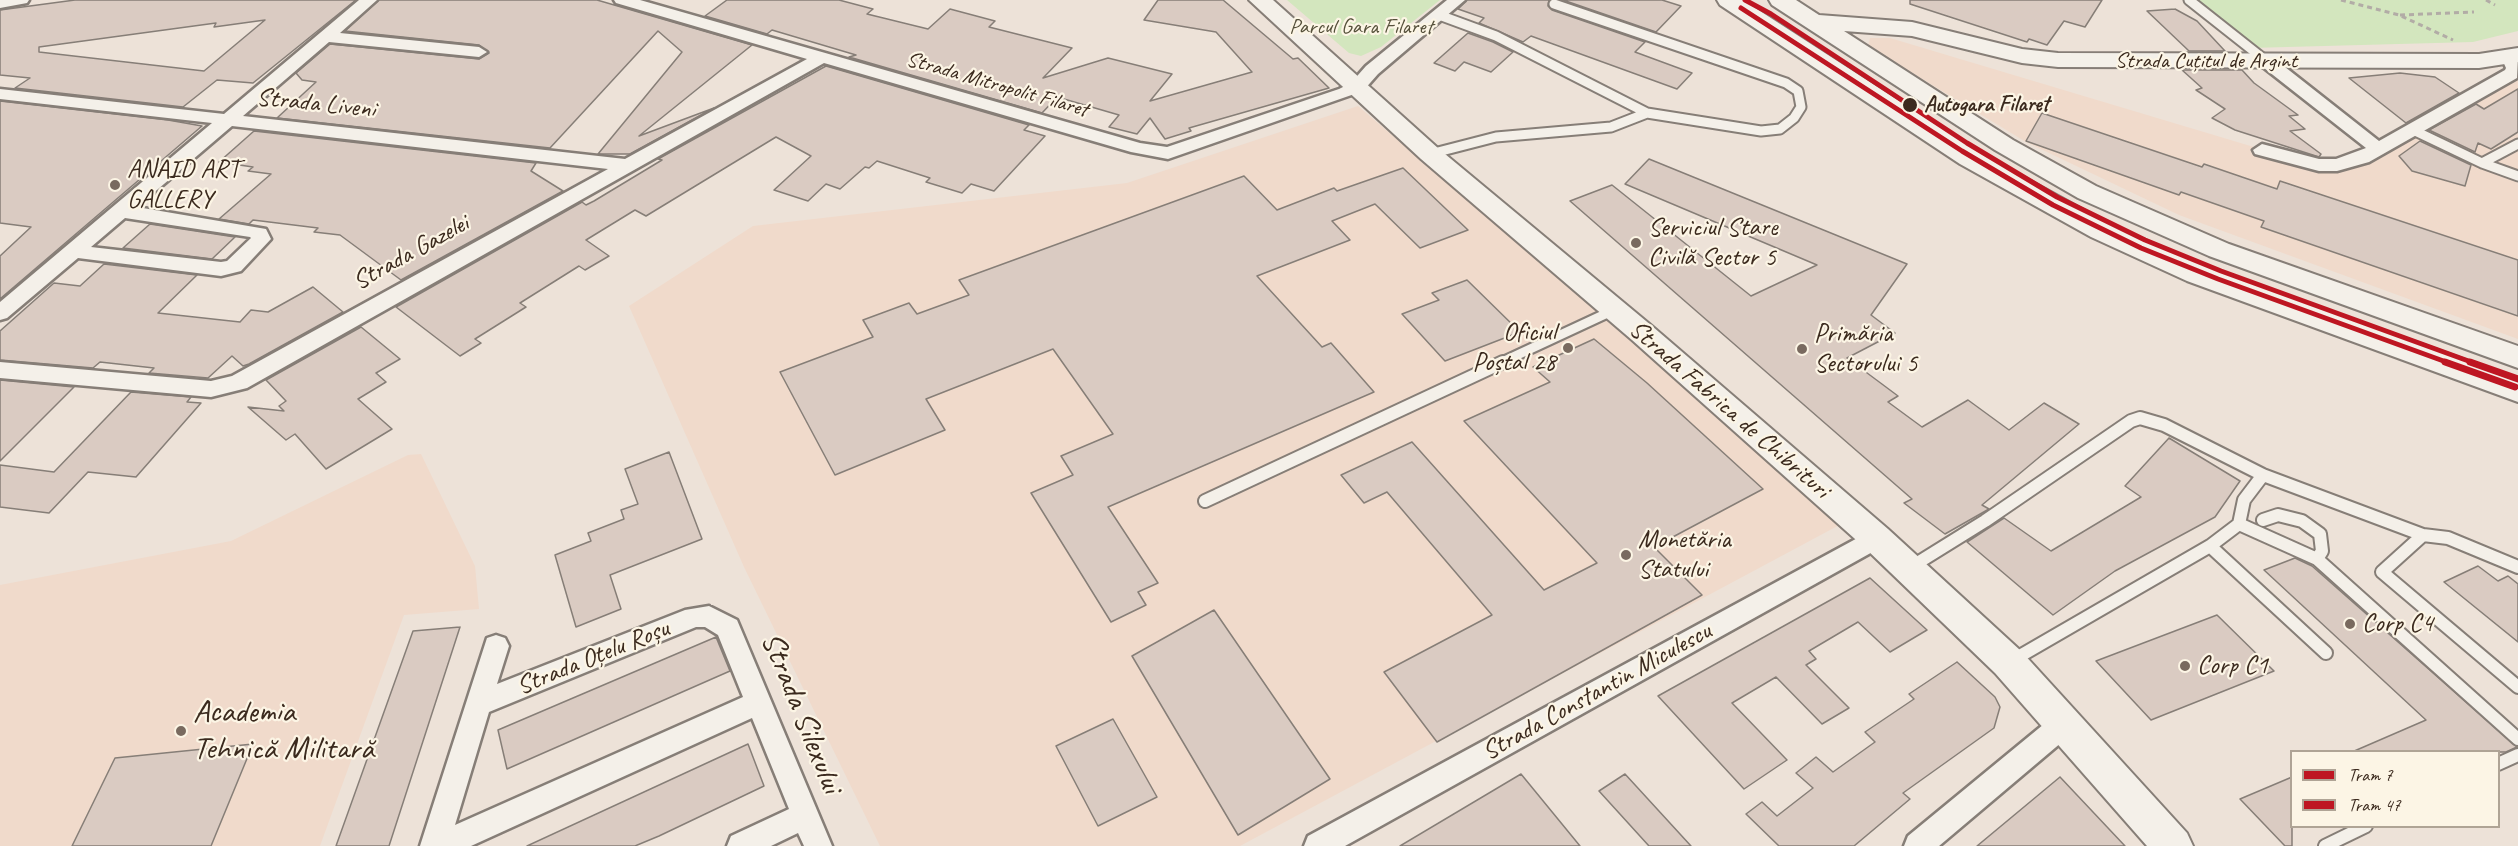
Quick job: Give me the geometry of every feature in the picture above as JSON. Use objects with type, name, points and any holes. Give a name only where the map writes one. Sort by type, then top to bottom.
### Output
[{"type":"street","points":[[0,3],[21,0]]},
{"type":"street","points":[[0,314],[369,0]]},
{"type":"street","name":"Strada Mitropolit Filaret","points":[[622,0],[1161,153],[1199,143],[1334,98],[1357,87]]},
{"type":"street","name":"Strada Fabrica de Chibrituri","points":[[1260,0],[1430,154],[1614,310],[1875,538],[2008,662],[2174,846]]},
{"type":"street","points":[[1357,87],[1372,70],[1457,0]]},
{"type":"street","points":[[1728,0],[1969,158],[2101,231],[2197,274],[2518,391]]},
{"type":"street","points":[[1795,10],[2004,145],[2122,209],[2219,250],[2518,357]]},
{"type":"street","name":"Strada Cuțitul de Argint","points":[[1758,18],[1795,10],[1897,27],[2045,59],[2479,61],[2514,56]]},
{"type":"street","points":[[325,37],[479,51]]},
{"type":"street","points":[[2262,150],[2306,163],[2337,165],[2362,158],[2511,75],[2515,68],[2514,56]]},
{"type":"street","name":"Strada Gazelei","points":[[0,370],[211,389],[239,382],[821,58]]},
{"type":"street","points":[[2265,60],[2378,149]]},
{"type":"street","name":"Strada Liveni","points":[[0,94],[627,165]]},
{"type":"street","points":[[74,251],[221,269],[234,266],[261,239],[259,233],[250,231],[121,211]]},
{"type":"street","name":"Strada Constantin Miculescu","points":[[1318,846],[1875,538]]},
{"type":"street","name":"Strada Silexului","points":[[709,616],[728,628],[818,846]]},
{"type":"street","name":"Strada Oțelu Roșu","points":[[478,704],[694,617],[709,616]]},
{"type":"street","points":[[434,846],[496,646]]},
{"type":"street","points":[[440,846],[760,702]]},
{"type":"street","points":[[1918,846],[2065,723]]},
{"type":"street","points":[[741,846],[806,815]]},
{"type":"lane","points":[[2188,0],[2265,60]]},
{"type":"lane","points":[[1439,15],[1496,36],[1647,113],[1761,131],[1780,129],[1794,118],[1802,104],[1796,89],[1786,83],[1554,4]]},
{"type":"lane","points":[[1430,154],[1496,137],[1611,126],[1647,113]]},
{"type":"lane","points":[[2413,130],[2482,163],[2518,176]]},
{"type":"lane","points":[[2482,163],[2518,144]]},
{"type":"lane","points":[[1204,501],[1614,310]]},
{"type":"lane","points":[[1908,569],[1985,521],[2131,421],[2152,420],[2263,475],[2423,535],[2448,538],[2518,567]]},
{"type":"lane","points":[[2008,662],[2211,546],[2239,524],[2244,500],[2263,475]]},
{"type":"lane","points":[[2263,520],[2278,515],[2302,521],[2320,534],[2322,551],[2317,559]]},
{"type":"lane","points":[[2239,524],[2317,559],[2518,740]]},
{"type":"lane","points":[[2423,535],[2382,572],[2518,687]]},
{"type":"lane","points":[[2211,546],[2326,652]]},
{"type":"lane","points":[[2500,764],[2518,755]]},
{"type":"lane","points":[[2325,846],[2362,828]]},
{"type":"path","points":[[2341,0],[2399,15],[2457,42]]},
{"type":"path","points":[[2486,0],[2495,5]]},
{"type":"path","points":[[2399,15],[2474,12]]},
{"type":"shaded area","points":[[1870,38],[1890,38],[2324,168],[2518,66],[2518,339],[2179,215],[2026,142],[1868,46]]},
{"type":"shaded area","points":[[1358,106],[1845,522],[1240,846],[880,846],[744,567],[629,306],[753,226],[1127,183]]},
{"type":"shaded area","name":"Academia Tehnică Militară","points":[[421,454],[475,566],[479,609],[404,615],[320,846],[0,846],[0,585],[231,541],[408,455]]},
{"type":"green space","name":"Parcul Gara Filaret","points":[[1287,0],[1440,0],[1381,47],[1361,56],[1349,53]]},
{"type":"green space","points":[[2193,0],[2518,0],[2518,31],[2473,42],[2250,48]]},
{"type":"building","points":[[75,0],[356,0],[253,83],[217,80],[183,107],[15,88],[30,78],[0,75],[0,10]],"holes":[[[265,20],[204,71],[39,52],[39,47],[216,23],[214,27]]]},
{"type":"building","points":[[379,0],[597,0],[752,45],[639,136],[714,108],[630,154],[598,154],[682,52],[658,31],[550,148],[277,118],[316,82],[302,80],[296,73],[330,44],[479,59],[489,53],[479,45],[345,31]]},
{"type":"building","points":[[727,0],[839,0],[873,9],[867,14],[928,29],[950,9],[995,21],[989,27],[1072,48],[1043,78],[1108,58],[1172,74],[1150,101],[1252,72],[1216,32],[1144,20],[1158,0],[1223,0],[1293,59],[1298,58],[1329,88],[1189,128],[1191,131],[1165,139],[1150,118],[1137,134],[1109,127],[1119,115],[1057,97],[1042,113],[849,57],[856,55],[772,30],[767,34],[705,16]]},
{"type":"building","points":[[1467,0],[1549,0],[1548,6],[1552,10],[1645,42],[1635,52],[1692,73],[1677,89],[1531,36],[1523,42],[1479,23],[1484,18],[1458,9]]},
{"type":"building","points":[[1563,0],[1662,0],[1681,6],[1656,32]]},
{"type":"building","points":[[1910,0],[2102,0],[2085,27],[2064,21],[2047,45],[2029,39],[2027,42],[1910,4]]},
{"type":"building","points":[[2175,9],[2197,21],[2225,51],[2189,51],[2147,11]]},
{"type":"building","points":[[1468,33],[1513,52],[1491,72],[1464,62],[1455,71],[1434,63]]},
{"type":"building","points":[[826,66],[1029,125],[1024,130],[1045,136],[994,191],[971,184],[962,193],[926,182],[930,178],[877,161],[869,168],[865,167],[840,189],[826,184],[808,201],[774,190],[811,156],[776,137],[646,216],[635,210],[586,240],[609,256],[585,270],[579,266],[520,303],[526,307],[475,339],[481,343],[460,356],[396,307],[582,202],[586,205],[594,201],[662,160],[658,159]]},
{"type":"building","points":[[2182,70],[2242,70],[2254,83],[2298,115],[2289,116],[2305,129],[2290,131],[2321,154],[2319,157],[2235,130],[2212,118],[2225,109],[2196,90],[2202,88]]},
{"type":"building","points":[[2400,73],[2435,77],[2459,93],[2406,123],[2349,78]]},
{"type":"building","points":[[2518,89],[2518,132],[2491,149],[2478,143],[2475,152],[2429,130],[2476,104],[2484,109]]},
{"type":"building","points":[[0,101],[202,126],[0,299],[0,256],[31,227],[0,223]]},
{"type":"building","points":[[2042,113],[2202,167],[2204,164],[2277,189],[2280,181],[2518,260],[2518,316],[2261,227],[2264,221],[2181,192],[2179,195],[2026,141]]},
{"type":"building","points":[[254,131],[536,163],[531,171],[563,191],[401,280],[340,235],[314,232],[318,228],[253,220],[249,224],[219,219],[271,174],[248,171],[253,167],[219,162]]},
{"type":"building","points":[[2420,141],[2471,165],[2465,186],[2412,171],[2399,156]]},
{"type":"building","points":[[1649,159],[1907,264],[1871,315],[1895,333],[1847,358],[1898,396],[1888,402],[1922,427],[1968,400],[2009,430],[2044,403],[2079,424],[1982,505],[1989,509],[1945,534],[1904,503],[1912,499],[1570,201],[1612,185],[1751,296],[1817,265],[1625,184]]},
{"type":"building","points":[[1403,168],[1468,230],[1420,248],[1375,204],[1332,221],[1350,240],[1257,276],[1322,347],[1331,343],[1374,392],[1108,507],[1158,583],[1138,592],[1146,605],[1111,622],[1031,493],[1073,475],[1061,456],[1113,434],[1053,349],[926,399],[945,430],[835,475],[780,372],[873,337],[863,320],[909,303],[917,314],[969,295],[959,280],[1244,176],[1277,210],[1334,188],[1337,191]]},
{"type":"building","points":[[150,224],[235,237],[212,259],[123,248]]},
{"type":"building","points":[[104,264],[197,275],[158,313],[240,322],[251,310],[268,312],[313,287],[343,312],[249,364],[243,366],[232,356],[208,378],[149,373],[154,368],[100,362],[93,368],[0,360],[0,331],[54,283],[80,286]]},
{"type":"building","points":[[1467,280],[1520,332],[1445,361],[1402,314],[1439,300],[1432,293]]},
{"type":"building","points":[[361,327],[400,359],[376,373],[386,382],[358,399],[392,429],[326,469],[295,434],[286,440],[248,407],[284,411],[279,406],[286,401],[266,380]]},
{"type":"building","name":"Monetăria Statului","points":[[1594,339],[1647,383],[1763,489],[1654,547],[1702,595],[1437,742],[1384,672],[1492,615],[1387,492],[1364,503],[1341,475],[1412,442],[1544,590],[1597,563],[1464,421],[1550,382],[1533,367]]},
{"type":"building","points":[[0,380],[74,387],[0,461]]},
{"type":"building","points":[[131,392],[191,397],[187,402],[201,403],[136,477],[88,472],[49,513],[0,507],[0,465],[54,472]]},
{"type":"building","points":[[2169,438],[2240,481],[2215,517],[2115,571],[2053,615],[1967,542],[2004,518],[2051,551],[2141,497],[2125,486]]},
{"type":"building","points":[[669,452],[702,539],[610,575],[621,609],[576,627],[555,555],[591,541],[588,533],[624,519],[621,510],[638,504],[625,469]]},
{"type":"building","points":[[2295,558],[2312,566],[2517,747],[2506,752],[2500,752],[2500,750],[2357,750],[2426,720],[2264,570]]},
{"type":"building","points":[[2478,566],[2498,581],[2508,576],[2518,584],[2518,642],[2444,582]]},
{"type":"building","points":[[1870,578],[1927,630],[1890,652],[1858,622],[1809,651],[1816,659],[1806,665],[1849,708],[1822,724],[1776,677],[1732,703],[1787,760],[1744,789],[1658,696]]},
{"type":"building","points":[[1214,610],[1330,779],[1238,835],[1132,656]]},
{"type":"building","name":"Corp C1","points":[[2217,615],[2274,671],[2151,720],[2096,661]]},
{"type":"building","points":[[460,627],[389,846],[336,846],[413,631]]},
{"type":"building","points":[[716,637],[730,671],[507,769],[498,730]]},
{"type":"building","points":[[1957,662],[1995,697],[2000,707],[1994,728],[1903,793],[1910,799],[1854,846],[1779,846],[1746,814],[1762,802],[1777,816],[1813,788],[1796,773],[1816,757],[1833,772],[1875,742],[1865,732],[1914,699],[1909,694]]},
{"type":"building","points":[[1113,719],[1157,797],[1098,826],[1056,746]]},
{"type":"building","points":[[253,744],[211,846],[72,846],[115,758]]},
{"type":"building","points":[[748,744],[764,786],[659,836],[635,846],[527,846]]},
{"type":"building","points":[[1521,774],[1580,846],[1400,846]]},
{"type":"building","points":[[1625,774],[1691,846],[1649,846],[1599,791]]},
{"type":"building","points":[[2060,777],[2125,846],[1977,846]]},
{"type":"building","points":[[2290,778],[2292,846],[2285,846],[2240,799]]},
{"type":"tram line","name":"7","points":[[1745,0],[1771,14],[1967,143],[2057,197],[2145,240],[2221,271],[2518,379]]},
{"type":"tram line","name":"47","points":[[1741,8],[1766,22],[1962,151],[2053,205],[2141,248],[2218,279],[2515,387]]},
{"type":"place","name":"Autogara Filaret","points":[[1910,105]]},
{"type":"place","name":"ANAID ART GALLERY","points":[[115,185]]},
{"type":"place","name":"Serviciul Stare Civilă Sector 5","points":[[1636,243]]},
{"type":"place","name":"Oficiul Poștal 28","points":[[1568,348]]},
{"type":"place","name":"Primăria Sectorului 5","points":[[1802,349]]},
{"type":"place","name":"Monetăria Statului","points":[[1626,555]]},
{"type":"place","name":"Corp C4","points":[[2350,624]]},
{"type":"place","name":"Corp C1","points":[[2185,666]]},
{"type":"place","name":"Academia Tehnică Militară","points":[[181,731]]}]
